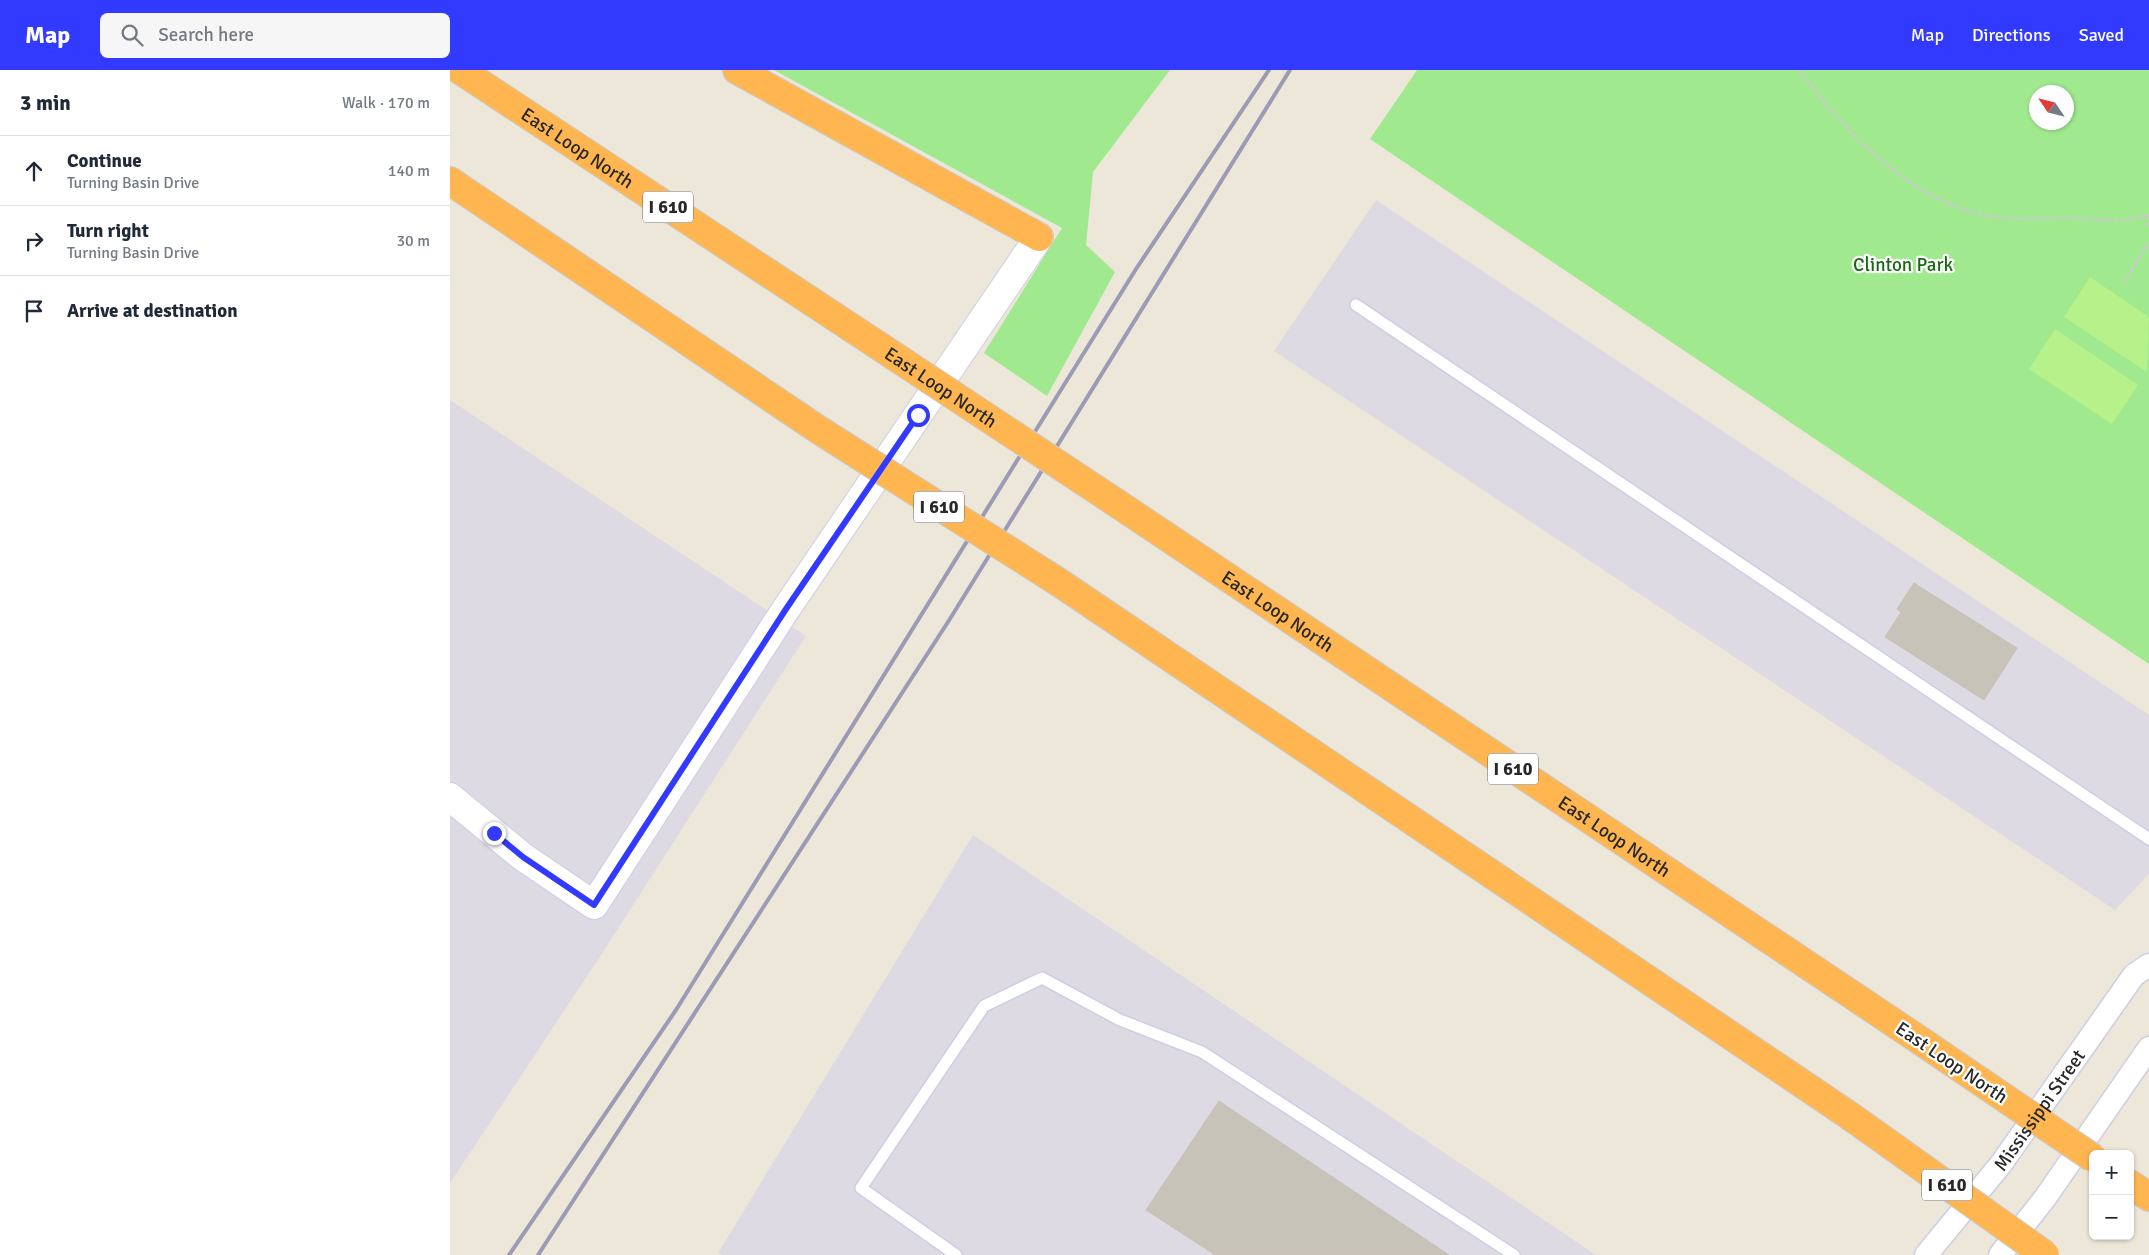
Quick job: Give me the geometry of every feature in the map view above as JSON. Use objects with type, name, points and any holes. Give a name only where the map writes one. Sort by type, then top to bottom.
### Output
[{"type":"highway","name":"East Loop North","points":[[460,70],[1115,502],[2089,1155]]},
{"type":"highway","points":[[737,70],[1039,237]]},
{"type":"highway","name":"I 610","points":[[450,181],[819,430],[1060,583],[1850,1116],[2045,1255]]},
{"type":"highway","points":[[2134,1187],[2149,1197]]},
{"type":"street","points":[[450,797],[523,857],[594,905],[786,609],[1039,237]]},
{"type":"street","name":"Mississippi Street","points":[[1926,1255],[2002,1164],[2134,975],[2149,965]]},
{"type":"street","points":[[2000,1255],[2045,1198],[2149,1048]]},
{"type":"lane","points":[[1356,305],[2149,839]]},
{"type":"lane","points":[[956,1255],[861,1188],[984,1006],[1042,978],[1120,1020],[1202,1052],[1514,1255]]},
{"type":"path","points":[[1799,70],[1829,110],[1875,155],[1917,187],[1956,207],[2004,218],[2099,220],[2148,216],[2149,227]]},
{"type":"path","points":[[2124,282],[2149,242]]},
{"type":"shaded area","points":[[1376,200],[2149,715],[2149,874],[2115,910],[1274,351]]},
{"type":"shaded area","points":[[450,400],[806,636],[601,955],[450,1183]]},
{"type":"shaded area","points":[[973,835],[1596,1255],[722,1255],[718,1253]]},
{"type":"green space","points":[[774,70],[1170,70],[1093,172],[1086,245],[1115,272],[1047,396],[984,353],[1062,228]]},
{"type":"green space","name":"Clinton Park","points":[[1417,70],[2149,70],[2149,664],[1370,139]]},
{"type":"green space","points":[[2090,277],[2149,317],[2147,372],[2064,317]]},
{"type":"green space","points":[[2055,329],[2138,385],[2112,424],[2029,369]]},
{"type":"building","points":[[1914,583],[2017,648],[1984,700],[1885,637],[1901,612],[1897,609]]},
{"type":"building","points":[[1219,1101],[1449,1255],[1215,1255],[1146,1210]]},
{"type":"railway","points":[[509,1255],[676,1010],[1136,269],[1269,70]]},
{"type":"railway","points":[[538,1255],[948,622],[1290,70]]},
{"type":"route","points":[[494,833],[523,857],[594,905],[786,609],[918,415]]}]
